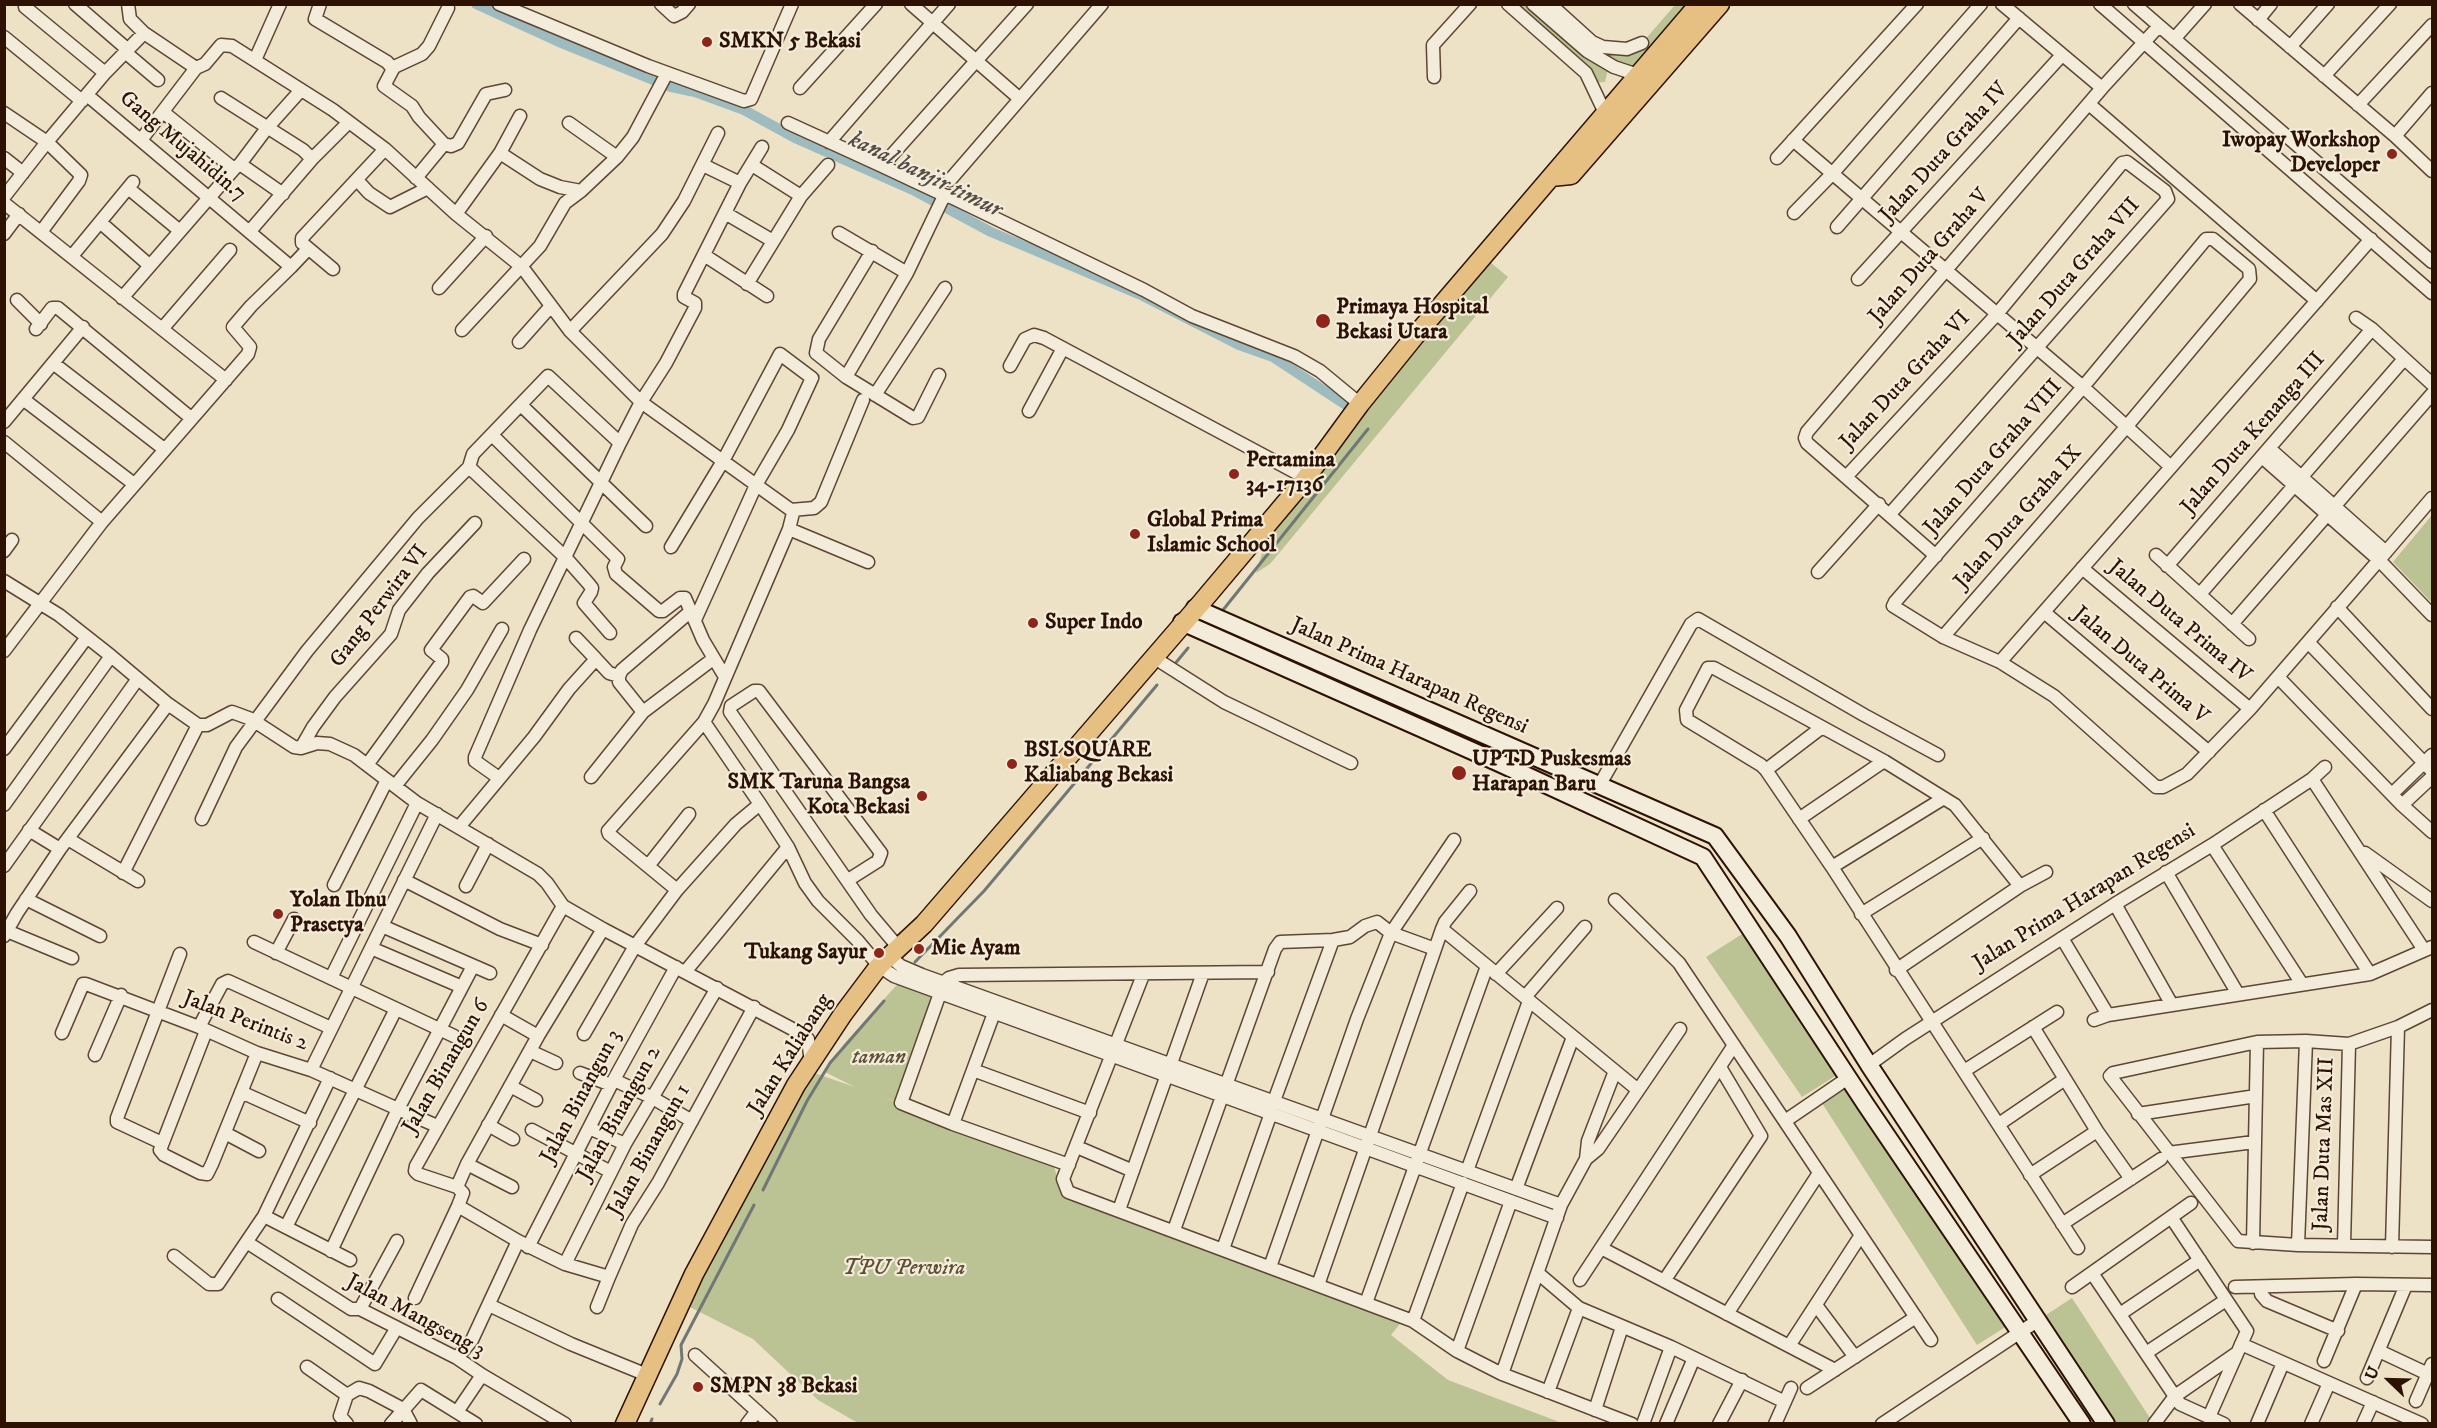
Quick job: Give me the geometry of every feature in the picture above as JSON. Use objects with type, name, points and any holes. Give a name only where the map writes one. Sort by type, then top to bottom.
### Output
[{"type":"main road","name":"Jalan Kaliabang","points":[[626,1424],[694,1274],[796,1085],[843,1014],[892,962],[1157,660],[1196,628],[1358,407],[1415,336],[1699,4]]},
{"type":"main road","points":[[1551,177],[1571,175],[1720,4]]},
{"type":"street","points":[[75,4],[158,80]]},
{"type":"street","points":[[128,4],[130,19],[144,33],[196,68]]},
{"type":"street","points":[[255,60],[280,4]]},
{"type":"street","points":[[320,4],[315,16],[317,20],[382,58],[392,68]]},
{"type":"street","points":[[499,4],[665,79],[744,101],[751,99],[792,4]]},
{"type":"street","points":[[661,4],[674,16],[682,12],[688,4]]},
{"type":"street","points":[[800,88],[876,4]]},
{"type":"street","points":[[911,4],[1020,99]]},
{"type":"street","points":[[829,142],[949,4]]},
{"type":"street","points":[[882,166],[1027,4]]},
{"type":"street","points":[[950,180],[1102,4]]},
{"type":"street","points":[[1434,77],[1433,45],[1470,4]]},
{"type":"street","points":[[1508,4],[1586,73],[1605,113],[1630,108],[1638,75],[1614,67],[1587,51],[1533,4]]},
{"type":"street","points":[[1550,4],[1592,42],[1602,47],[1627,49],[1642,43]]},
{"type":"street","points":[[1777,158],[1917,4]]},
{"type":"street","points":[[1794,213],[1832,174],[1981,4]]},
{"type":"street","points":[[2002,4],[2102,88]]},
{"type":"street","points":[[2100,4],[2146,41],[2433,292]]},
{"type":"street","points":[[2134,4],[2433,262]]},
{"type":"street","points":[[2174,39],[2205,4]]},
{"type":"street","points":[[2240,4],[2430,164]]},
{"type":"street","points":[[2258,20],[2271,4]]},
{"type":"street","points":[[2290,47],[2328,4]]},
{"type":"street","points":[[2324,76],[2390,4]]},
{"type":"street","points":[[25,7],[105,73]]},
{"type":"street","points":[[447,8],[429,46],[422,54],[392,68],[384,86],[412,106],[444,144],[451,146],[458,143],[486,94],[505,90]]},
{"type":"street","points":[[1837,227],[2019,18]]},
{"type":"street","points":[[2358,105],[2433,25]]},
{"type":"street","name":"Jalan Duta Graha V","points":[[1846,477],[1807,443],[1805,438],[1807,432],[2102,88],[2158,27]]},
{"type":"street","points":[[4,197],[46,142],[105,73],[144,33]]},
{"type":"street","name":"Gang Mujahidin.7","points":[[4,37],[141,140],[291,267]]},
{"type":"street","points":[[141,140],[196,68],[205,64],[218,47],[223,44],[232,46],[349,122],[385,149],[456,214],[522,267],[570,331],[640,402],[791,510],[793,513],[789,530],[704,723],[608,831],[677,890]]},
{"type":"street","name":"Jalan Duta Graha IV","points":[[1858,279],[2062,55]]},
{"type":"street","points":[[462,330],[540,246],[565,203],[617,157],[633,136],[665,79]]},
{"type":"street","points":[[122,298],[301,90]]},
{"type":"street","points":[[2395,136],[2433,93]]},
{"type":"street","points":[[221,98],[303,150],[312,159]]},
{"type":"street","points":[[2089,104],[2317,301]]},
{"type":"street","points":[[163,112],[237,166],[283,194]]},
{"type":"street","points":[[4,113],[46,142],[81,175],[79,181],[41,232]]},
{"type":"street","points":[[456,214],[500,153],[520,116]]},
{"type":"street","points":[[250,231],[312,159],[349,122]]},
{"type":"street","points":[[569,123],[617,157]]},
{"type":"street","points":[[788,123],[945,197],[962,201],[1135,285],[1192,316],[1294,356],[1320,371],[1358,407]]},
{"type":"street","points":[[570,331],[662,234],[684,201],[718,133]]},
{"type":"street","points":[[1793,140],[2083,387],[2171,467]]},
{"type":"street","points":[[416,178],[444,144]]},
{"type":"street","points":[[499,778],[475,761],[475,757],[600,483],[640,402],[666,363],[695,308],[695,303],[684,297],[684,294],[740,183],[762,147]]},
{"type":"street","points":[[333,269],[302,243],[302,238],[385,149]]},
{"type":"street","points":[[500,153],[540,179],[560,187],[581,191]]},
{"type":"street","points":[[4,158],[23,173]]},
{"type":"street","name":"Jalan Duta Graha VII","points":[[1890,514],[2168,200],[2165,191],[2127,162],[2122,163],[1997,314]]},
{"type":"street","points":[[703,165],[740,183]]},
{"type":"street","points":[[752,165],[801,196]]},
{"type":"street","points":[[747,284],[801,196],[828,165]]},
{"type":"street","points":[[357,180],[369,193],[390,207],[428,188]]},
{"type":"street","points":[[72,256],[130,185],[180,231]]},
{"type":"street","points":[[846,376],[907,273],[945,197]]},
{"type":"street","points":[[4,203],[226,380]]},
{"type":"street","points":[[725,213],[773,241]]},
{"type":"street","points":[[4,234],[19,214]]},
{"type":"street","points":[[100,222],[150,265]]},
{"type":"street","points":[[839,233],[907,273]]},
{"type":"street","points":[[439,288],[486,236]]},
{"type":"street","name":"Jalan Duta Graha VIII","points":[[1944,637],[1893,606],[2083,387],[2206,239],[2213,239],[2249,269],[2250,279],[2127,426]]},
{"type":"street","points":[[2000,662],[2371,239]]},
{"type":"street","points":[[4,651],[102,522],[226,380],[250,349],[233,327],[308,249]]},
{"type":"street","points":[[162,329],[230,250]]},
{"type":"street","points":[[872,251],[816,346],[816,353],[846,376],[913,418],[918,417],[939,375]]},
{"type":"street","points":[[704,255],[767,296]]},
{"type":"street","points":[[875,395],[945,288]]},
{"type":"street","points":[[17,300],[39,327],[55,307],[83,327],[191,418]]},
{"type":"street","points":[[519,342],[551,306]]},
{"type":"street","name":"Jalan Duta Graha VI","points":[[1846,477],[1997,314]]},
{"type":"street","points":[[2356,318],[2372,329],[2433,384]]},
{"type":"street","points":[[4,422],[83,327]]},
{"type":"street","name":"Jalan Duta Kenanga III","points":[[2167,566],[2372,329]]},
{"type":"street","points":[[1010,366],[1025,339],[1034,335],[1044,338],[1306,478]]},
{"type":"street","points":[[1029,411],[1063,348]]},
{"type":"street","points":[[643,712],[619,682],[622,670],[693,616],[756,485],[788,430],[812,378],[780,354],[723,461],[671,547]]},
{"type":"street","points":[[2200,594],[2404,359]]},
{"type":"street","points":[[52,363],[164,449]]},
{"type":"street","points":[[202,819],[236,747],[307,651],[418,518],[469,467],[473,454],[548,376],[620,443]]},
{"type":"street","points":[[2232,624],[2433,394]]},
{"type":"street","points":[[23,399],[134,483]]},
{"type":"street","points":[[791,510],[814,508],[821,502],[862,400]]},
{"type":"street","points":[[521,405],[646,526]]},
{"type":"street","name":"Jalan Duta Graha IX","points":[[1944,637],[2127,426]]},
{"type":"street","points":[[492,435],[618,559],[614,567],[616,574],[659,611],[663,611],[682,597],[713,659],[725,677]]},
{"type":"street","points":[[4,442],[102,522]]},
{"type":"street","points":[[2266,452],[2382,556],[2433,615]]},
{"type":"street","points":[[469,467],[565,557],[592,588],[584,603],[610,633]]},
{"type":"street","points":[[1846,477],[1936,556]]},
{"type":"street","points":[[1944,637],[2000,662],[2062,701],[2156,787],[2163,787],[2187,774],[2250,709],[2433,498]]},
{"type":"street","points":[[1818,572],[1879,504]]},
{"type":"street","name":"Gang Perwira VI","points":[[301,748],[306,736],[335,697],[391,634],[399,610],[475,523]]},
{"type":"street","points":[[789,530],[868,562]]},
{"type":"street","points":[[2156,555],[2249,639]]},
{"type":"street","points":[[367,765],[442,662],[442,659],[431,650],[470,597],[473,596],[483,603],[524,559]]},
{"type":"street","name":"Jalan Duta Prima IV","points":[[2082,568],[2250,709]]},
{"type":"street","points":[[6,585],[39,603],[87,637],[137,680],[198,725],[207,725],[232,712],[254,721],[286,743],[301,748],[330,744],[354,755],[417,803],[538,874],[564,906],[603,929],[787,1024],[808,1039],[811,1064]]},
{"type":"street","points":[[2337,607],[2433,709]]},
{"type":"street","name":"Jalan Duta Prima V","points":[[2044,612],[2209,752]]},
{"type":"street","name":"Jalan Prima Harapan Regensi","points":[[1207,613],[1464,736],[1710,848],[1788,936],[2028,1327],[2082,1424]]},
{"type":"street","points":[[1599,786],[1691,624],[1698,619],[1938,755]]},
{"type":"street","name":"Jalan Prima Harapan Regensi","points":[[1196,628],[1464,736],[1599,786],[1713,835],[1710,848],[1850,1077],[2028,1327],[2106,1424]]},
{"type":"street","points":[[334,885],[391,783],[432,740],[467,690],[502,629]]},
{"type":"street","points":[[6,742],[87,637]]},
{"type":"street","points":[[576,638],[609,673],[619,676]]},
{"type":"street","points":[[2308,642],[2430,763],[2392,794]]},
{"type":"street","points":[[4,805],[111,656]]},
{"type":"street","points":[[459,827],[596,658]]},
{"type":"street","points":[[591,777],[643,712],[713,659]]},
{"type":"street","points":[[1157,660],[1224,702],[1351,763]]},
{"type":"street","points":[[2020,886],[1959,808],[1884,761],[1714,668],[1708,668],[1686,710],[1687,720],[1766,770],[1832,867],[1896,970],[1999,1124],[2078,1248]]},
{"type":"street","points":[[2278,677],[2402,805],[2433,832]]},
{"type":"street","points":[[5,863],[137,680]]},
{"type":"street","points":[[848,880],[878,861],[881,853],[759,691],[754,691],[731,706],[730,712],[878,924],[892,962]]},
{"type":"street","points":[[72,958],[6,934],[26,899],[64,844],[168,704]]},
{"type":"street","points":[[704,723],[788,847],[805,883],[818,901],[858,941],[920,980],[1559,1211]]},
{"type":"street","points":[[123,873],[198,725]]},
{"type":"street","points":[[1766,770],[1821,728]]},
{"type":"street","points":[[1799,819],[1884,761]]},
{"type":"street","name":"Jalan Prima Harapan Regensi","points":[[1785,1121],[1931,1022],[2312,779],[2325,767]]},
{"type":"street","points":[[2402,805],[2433,777]]},
{"type":"street","points":[[2094,1020],[2108,1015],[2370,974],[2428,949],[2312,779]]},
{"type":"street","points":[[1832,867],[1944,798]]},
{"type":"street","points":[[331,978],[417,803]]},
{"type":"street","points":[[584,1034],[636,946],[677,890],[736,824],[760,804]]},
{"type":"street","points":[[2264,810],[2370,974]]},
{"type":"street","name":"Jalan Perintis 2","points":[[62,1033],[83,984],[121,995],[257,1053],[311,1070],[436,814]]},
{"type":"street","points":[[648,866],[689,814]]},
{"type":"street","points":[[29,830],[64,844],[138,881]]},
{"type":"street","points":[[1861,914],[1983,838]]},
{"type":"street","points":[[1270,1267],[1357,1019],[1391,933],[1454,840]]},
{"type":"street","points":[[466,886],[488,844]]},
{"type":"street","points":[[2211,845],[2302,984]]},
{"type":"street","name":"Jalan Binangun 3","points":[[457,1358],[472,1340],[489,1305],[613,1083],[681,969],[788,847]]},
{"type":"street","points":[[2359,849],[2433,901]]},
{"type":"street","points":[[1896,970],[2020,886],[2046,872]]},
{"type":"street","points":[[2166,872],[2238,994]]},
{"type":"street","points":[[404,880],[500,928],[542,945]]},
{"type":"street","points":[[1318,1285],[1445,922],[1470,891]]},
{"type":"street","points":[[26,899],[100,936]]},
{"type":"street","points":[[1615,900],[1679,963],[1931,1340]]},
{"type":"street","points":[[2115,904],[2172,1005]]},
{"type":"street","name":"Jalan Binangun 6","points":[[457,1187],[415,1171],[437,1126],[564,906]]},
{"type":"street","points":[[1366,1303],[1417,1160],[1492,970],[1557,908]]},
{"type":"street","points":[[276,953],[294,919]]},
{"type":"street","points":[[1173,1230],[1280,942],[1350,937],[1365,926],[1377,922],[1391,933],[1435,949]]},
{"type":"street","points":[[382,926],[490,973]]},
{"type":"street","points":[[1413,1321],[1527,999],[1585,927]]},
{"type":"street","points":[[415,1298],[458,1206],[463,1193],[457,1187],[467,1164],[538,1036],[603,929]]},
{"type":"street","points":[[1443,929],[1638,1090]]},
{"type":"street","points":[[2062,938],[2108,1015]]},
{"type":"street","points":[[1223,1249],[1333,940]]},
{"type":"street","points":[[254,942],[454,1036]]},
{"type":"street","points":[[371,948],[462,987]]},
{"type":"street","points":[[162,1143],[117,1122],[117,1118],[180,954]]},
{"type":"street","points":[[331,1251],[398,1109],[473,966]]},
{"type":"street","points":[[1069,1165],[953,1124],[902,1103],[942,988],[949,978],[959,975],[1268,972]]},
{"type":"street","points":[[1119,1210],[1203,973]]},
{"type":"street","points":[[1143,975],[1063,1179],[1068,1192],[1413,1321],[1456,1352],[1502,1374],[1632,1424]]},
{"type":"street","points":[[257,1053],[207,1174],[200,1173],[164,1155],[160,1150],[162,1143],[203,1029],[222,984],[228,981],[331,1028]]},
{"type":"street","name":"Jalan Binangun 2","points":[[565,1264],[651,1096],[717,988]]},
{"type":"street","points":[[942,988],[994,1013],[1115,1050]]},
{"type":"street","points":[[95,1055],[121,995]]},
{"type":"street","name":"Jalan Binangun 1","points":[[597,1307],[632,1224],[692,1121],[754,1007]]},
{"type":"street","points":[[286,1227],[396,1009]]},
{"type":"street","points":[[2433,1010],[2398,1027],[2349,1044],[2306,1041],[2257,1042],[2113,1073],[2110,1078],[2138,1114],[2165,1156],[2234,1238],[2253,1243],[2433,1247]]},
{"type":"street","points":[[1964,1071],[2057,1012]]},
{"type":"street","points":[[953,1124],[994,1013]]},
{"type":"street","points":[[501,1015],[538,1036]]},
{"type":"street","points":[[2033,1027],[2097,1131],[2131,1179]]},
{"type":"street","points":[[2392,1246],[2398,1027]]},
{"type":"street","points":[[1586,1159],[1598,1149],[1680,1029]]},
{"type":"street","points":[[1456,1352],[1573,1037]]},
{"type":"street","points":[[2298,1245],[2306,1041]]},
{"type":"street","points":[[2253,1243],[2257,1042]]},
{"type":"street","name":"Jalan Duta Mas XII","points":[[2344,1245],[2349,1044]]},
{"type":"street","points":[[1580,1280],[1734,1045]]},
{"type":"street","points":[[530,1051],[556,1063]]},
{"type":"street","points":[[1664,1281],[1761,1136],[1720,1067]]},
{"type":"street","points":[[311,1070],[437,1126]]},
{"type":"street","points":[[973,1070],[1090,1113]]},
{"type":"street","points":[[1502,1374],[1539,1274],[1559,1211],[1586,1159],[1588,1141],[1615,1071]]},
{"type":"street","points":[[580,1073],[651,1096],[692,1121]]},
{"type":"street","points":[[174,1256],[214,1285],[218,1284],[248,1243],[264,1216],[330,1078]]},
{"type":"street","points":[[1999,1124],[2065,1079]]},
{"type":"street","points":[[510,1086],[536,1100]]},
{"type":"street","points":[[241,1092],[310,1123]]},
{"type":"street","points":[[2138,1114],[2256,1096]]},
{"type":"street","points":[[488,1125],[513,1140]]},
{"type":"street","points":[[589,1128],[625,1144]]},
{"type":"street","points":[[532,1130],[611,1172]]},
{"type":"street","points":[[2030,1175],[2097,1131]]},
{"type":"street","points":[[225,1133],[259,1151]]},
{"type":"street","points":[[2062,1224],[2165,1156],[2254,1142]]},
{"type":"street","points":[[1077,1147],[1133,1171]]},
{"type":"street","points":[[467,1164],[512,1187]]},
{"type":"street","points":[[1727,1314],[1819,1173]]},
{"type":"street","points":[[2072,1287],[2191,1203]]},
{"type":"street","points":[[458,1206],[523,1244],[565,1264],[609,1276]]},
{"type":"street","points":[[264,1216],[350,1260]]},
{"type":"street","points":[[2171,1217],[2247,1331],[2209,1416]]},
{"type":"street","points":[[1789,1346],[1861,1236]]},
{"type":"street","points":[[360,1309],[397,1241]]},
{"type":"street","name":"Jalan Mangseng 3","points":[[248,1243],[351,1309],[360,1309],[457,1358],[565,1424]]},
{"type":"street","points":[[1601,1248],[1835,1370]]},
{"type":"street","points":[[2120,1314],[2200,1260]]},
{"type":"street","points":[[2092,1273],[2180,1404],[2224,1424]]},
{"type":"street","points":[[1539,1274],[1579,1308],[1671,1347],[1785,1402]]},
{"type":"street","points":[[2324,1362],[2356,1284]]},
{"type":"street","points":[[2367,1378],[2406,1285]]},
{"type":"street","points":[[2235,1287],[2433,1285]]},
{"type":"street","points":[[2261,1287],[2261,1294],[2268,1302],[2338,1331]]},
{"type":"street","points":[[278,1299],[375,1364],[396,1329]]},
{"type":"street","points":[[2146,1353],[2226,1300]]},
{"type":"street","points":[[489,1305],[571,1344],[647,1375]]},
{"type":"street","points":[[1816,1305],[1855,1357]]},
{"type":"street","points":[[1548,1392],[1579,1308]]},
{"type":"street","points":[[1807,1388],[1916,1317]]},
{"type":"street","points":[[1594,1410],[1622,1327]]},
{"type":"street","points":[[1882,1424],[2028,1327]]},
{"type":"street","points":[[1643,1424],[1671,1347]]},
{"type":"street","points":[[2239,1349],[2283,1363],[2417,1422]]},
{"type":"street","points":[[2154,1424],[2175,1396],[2239,1349]]},
{"type":"street","points":[[2379,1351],[2430,1369],[2416,1401]]},
{"type":"street","points":[[695,1355],[771,1424]]},
{"type":"street","points":[[1666,1424],[1694,1358]]},
{"type":"street","points":[[2257,1424],[2283,1363]]},
{"type":"street","points":[[307,1367],[347,1395]]},
{"type":"street","points":[[457,1412],[482,1375]]},
{"type":"street","points":[[1719,1424],[1742,1380]]},
{"type":"street","points":[[2311,1424],[2329,1383]]},
{"type":"street","points":[[347,1424],[340,1416],[347,1395],[363,1388],[403,1409],[411,1424]]},
{"type":"street","points":[[1775,1424],[1791,1388]]},
{"type":"street","points":[[391,1424],[418,1391],[424,1391],[476,1424]]},
{"type":"street","points":[[2363,1424],[2373,1402]]},
{"type":"street","points":[[747,1424],[757,1411]]},
{"type":"green space","points":[[1508,5],[1550,5],[1602,47],[1642,43],[1675,5],[1719,5],[1638,75],[1609,65],[1605,82],[1590,83]]},
{"type":"green space","points":[[1484,257],[1508,277],[1270,564],[1256,573],[1272,520]]},
{"type":"green space","points":[[2432,515],[2432,603],[2393,562]]},
{"type":"green space","points":[[1747,931],[1840,1073],[1802,1097],[1706,957]]},
{"type":"green space","name":"TPU Perwira","points":[[901,980],[940,993],[901,1103],[885,1098],[1052,1159],[1062,1195],[1407,1315],[1391,1335],[1448,1380],[1562,1423],[858,1423],[818,1400],[753,1339],[688,1306],[753,1182],[814,1073],[855,1087],[825,1072],[845,1043]]},
{"type":"green space","points":[[1848,1087],[2007,1326],[1977,1345],[1822,1103]]},
{"type":"green space","points":[[2072,1298],[2150,1418],[2144,1423],[2113,1423],[2043,1317]]},
{"type":"waterway","name":"kanal banjir timur","points":[[476,4],[559,42],[671,87],[695,92],[744,110],[797,139],[915,191],[991,232],[1143,296],[1239,345],[1273,357],[1346,405]]},
{"type":"waterway","points":[[1223,610],[1368,429]]},
{"type":"waterway","points":[[1174,665],[1188,648]]},
{"type":"waterway","points":[[915,962],[984,891],[1157,685]]},
{"type":"waterway","points":[[763,1190],[807,1101],[830,1063],[884,1001]]},
{"type":"waterway","points":[[660,1404],[677,1374],[682,1359],[681,1345],[754,1205]]},
{"type":"waterway","points":[[650,1424],[652,1419]]},
{"type":"place","name":"SMKN 5 Bekasi","points":[[707,42]]},
{"type":"place","name":"Iwopay Workshop Developer","points":[[2392,154]]},
{"type":"place","name":"Primaya Hospital Bekasi Utara","points":[[1323,321]]},
{"type":"place","name":"Pertamina 34-17136","points":[[1234,474]]},
{"type":"place","name":"Global Prima Islamic School","points":[[1135,534]]},
{"type":"place","name":"Super Indo","points":[[1033,623]]},
{"type":"place","name":"BSI SQUARE Kaliabang Bekasi","points":[[1012,764]]},
{"type":"place","name":"UPTD Puskesmas Harapan Baru","points":[[1459,773]]},
{"type":"place","name":"SMK Taruna Bangsa Kota Bekasi","points":[[922,796]]},
{"type":"place","name":"Yolan Ibnu Prasetya","points":[[278,914]]},
{"type":"place","name":"Mie Ayam","points":[[919,949]]},
{"type":"place","name":"Tukang Sayur","points":[[879,953]]},
{"type":"place","name":"SMPN 38 Bekasi","points":[[698,1387]]},
{"type":"park label","name":"taman","points":[[879,1058]]}]
